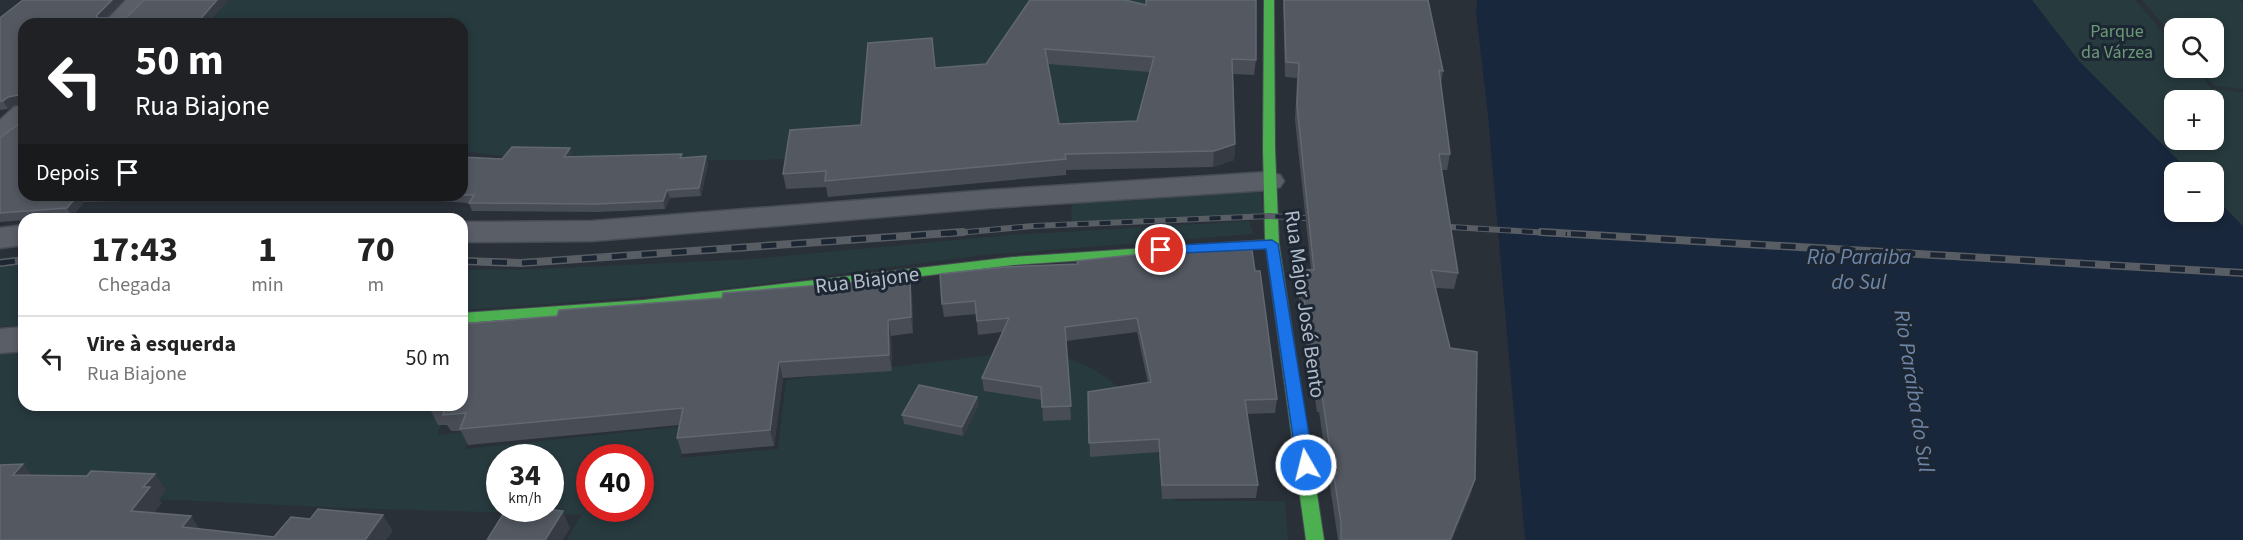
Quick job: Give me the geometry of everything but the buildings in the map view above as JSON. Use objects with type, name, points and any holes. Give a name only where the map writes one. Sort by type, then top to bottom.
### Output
[{"type":"street","points":[[121,18],[140,0]]},
{"type":"street","name":"Rua Major José Bento","points":[[1269,0],[1269,181],[1272,244],[1309,486],[1315,540]]},
{"type":"street","points":[[0,136],[18,119]]},
{"type":"street","points":[[468,232],[592,231],[990,199],[1269,181]]},
{"type":"street","points":[[0,238],[18,236]]},
{"type":"street","name":"Rua Biajone","points":[[468,318],[656,303],[1036,259],[1272,244]]},
{"type":"street","points":[[0,341],[18,340]]},
{"type":"green space","points":[[227,0],[1178,0],[1170,139],[761,160],[587,161],[519,158],[468,152],[468,18],[214,18]]},
{"type":"green space","name":"Parque da Várzea","points":[[2032,0],[2135,0],[2164,33],[2164,78],[2203,78],[2212,89],[2222,90],[2164,90],[2164,146],[2079,61]]},
{"type":"green space","points":[[2142,0],[2240,0],[2243,3],[2243,89],[2214,86],[2207,78],[2224,78],[2224,18],[2164,18],[2164,26]]},
{"type":"green space","name":"Parque da Várzea","points":[[2224,90],[2243,92],[2243,226],[2224,207],[2224,162],[2180,162],[2168,150],[2224,150]]},
{"type":"green space","points":[[1261,192],[1264,214],[1072,222],[1071,199]]},
{"type":"green space","points":[[1249,221],[1253,234],[984,255],[682,294],[468,310],[468,270],[752,259],[1011,235]]},
{"type":"green space","points":[[18,256],[18,326],[0,327],[0,258]]},
{"type":"green space","points":[[0,349],[18,349],[18,411],[447,411],[437,435],[472,431],[465,449],[486,447],[486,512],[0,492]]},
{"type":"green space","points":[[1009,353],[1055,354],[1094,369],[1126,392],[1149,428],[1175,501],[1285,501],[1288,540],[567,540],[577,522],[654,522],[654,444],[576,444],[576,515],[564,514],[564,444],[513,444],[686,426],[681,458],[778,449],[786,380]]},
{"type":"water","name":"Rio Paraiba do Sul","points":[[1477,0],[2032,0],[2079,61],[2164,146],[2164,150],[2168,150],[2180,162],[2164,162],[2164,222],[2224,222],[2224,207],[2243,226],[2243,540],[1525,540],[1488,116],[1476,12]]},
{"type":"railway","points":[[946,234],[1033,226],[1270,216],[1321,219]]},
{"type":"railway","points":[[1434,226],[1567,234]]},
{"type":"railway","points":[[468,261],[521,263],[963,232]]},
{"type":"railway","points":[[1541,232],[2243,273]]},
{"type":"railway","points":[[0,263],[18,261]]},
{"type":"traffic: fast","points":[[1269,0],[1269,149],[1272,244],[1315,540]]},
{"type":"traffic: fast","points":[[468,318],[644,305],[1013,261],[1272,244]]},
{"type":"route","points":[[1161,250],[1272,244],[1306,465]]},
{"type":"water label","name":"Rio Paraíba do Sul","points":[[1914,391]]}]
